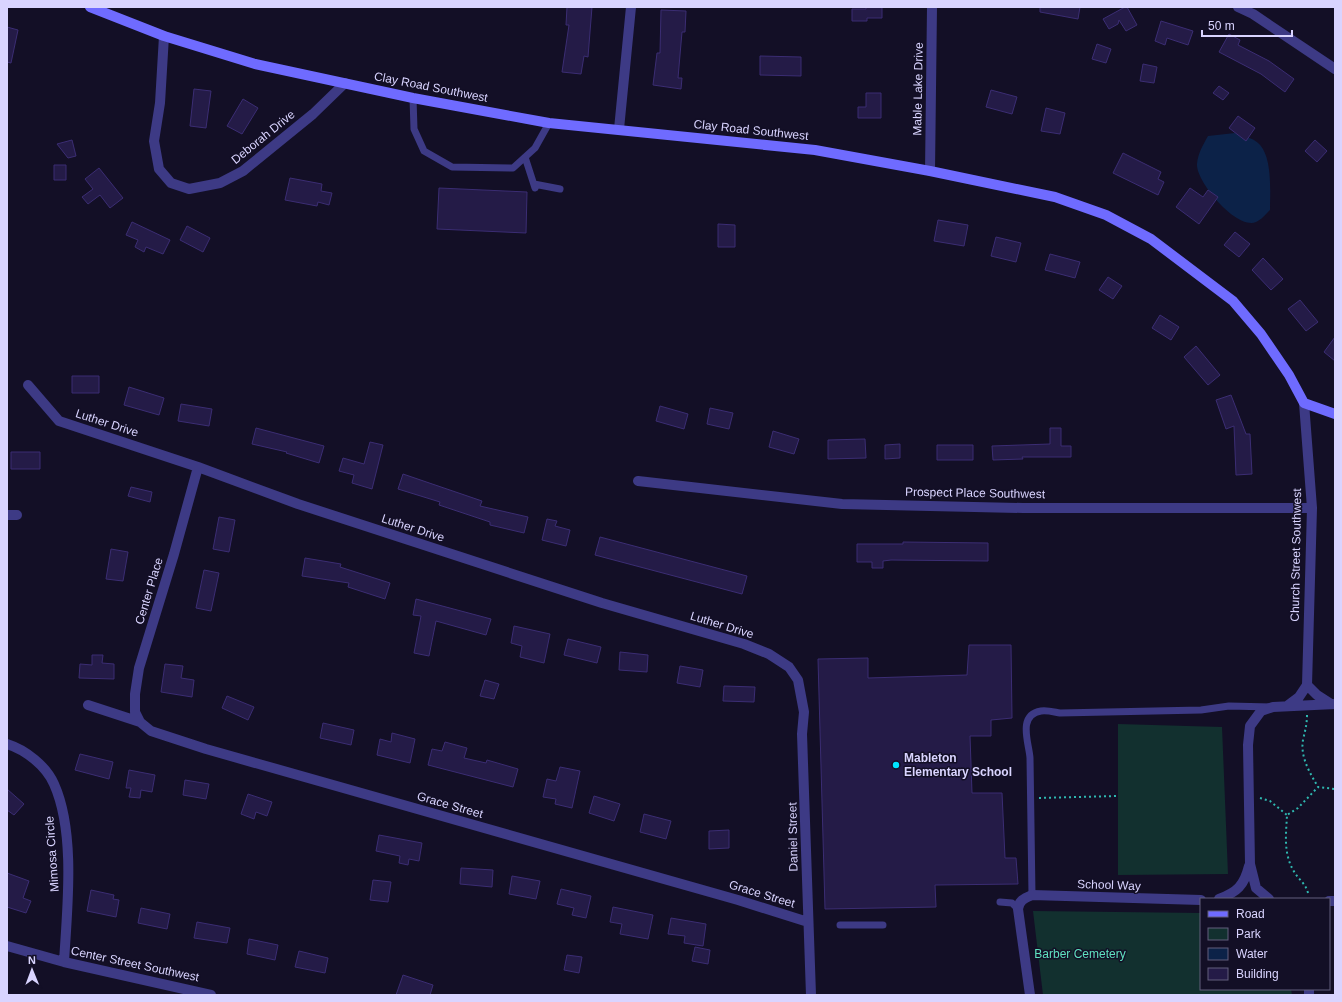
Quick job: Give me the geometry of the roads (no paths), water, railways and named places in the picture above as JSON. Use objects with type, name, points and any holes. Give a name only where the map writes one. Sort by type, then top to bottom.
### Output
[{"type":"street","name":"Clay Road Southwest","points":[[90,7],[164,36],[255,64],[413,98],[549,123],[619,128],[815,150],[930,171],[1055,197],[1106,215],[1151,239],[1233,301],[1261,334],[1290,375],[1304,403]]},
{"type":"street","points":[[619,128],[632,7]]},
{"type":"street","name":"Mable Lake Drive","points":[[930,171],[932,7]]},
{"type":"street","points":[[1238,7],[1253,14],[1335,69]]},
{"type":"street","name":"Deborah Drive","points":[[164,36],[160,103],[154,141],[159,170],[171,183],[189,189],[220,183],[243,171],[313,114],[345,83]]},
{"type":"street","name":"Luther Drive","points":[[28,385],[59,421],[198,467],[298,504],[602,603],[744,644],[769,654],[789,667],[798,680]]},
{"type":"street","points":[[1304,403],[1335,414]]},
{"type":"street","name":"Church Street Southwest","points":[[1304,403],[1312,508],[1307,684]]},
{"type":"street","name":"Center Place","points":[[140,722],[135,712],[135,694],[139,668],[174,554],[198,467]]},
{"type":"street","name":"Prospect Place Southwest","points":[[638,481],[842,504],[1023,508],[1312,508]]},
{"type":"street","name":"Daniel Street","points":[[798,680],[804,712],[802,734],[811,995]]},
{"type":"street","points":[[1287,706],[1299,697],[1307,684],[1313,692],[1333,704]]},
{"type":"street","points":[[1268,898],[1256,888],[1250,864],[1248,745],[1250,726],[1261,711],[1273,707],[1333,704]]},
{"type":"street","name":"Grace Street","points":[[88,705],[140,722],[151,731],[206,749],[738,900],[808,922]]},
{"type":"street","name":"Mimosa Circle","points":[[7,744],[18,747],[37,762],[54,782],[60,799],[66,832],[68,890],[64,962]]},
{"type":"street","points":[[1222,898],[1232,894],[1246,881],[1250,864]]},
{"type":"street","points":[[1030,995],[1018,906],[1023,898],[1032,895]]},
{"type":"street","name":"School Way","points":[[1032,895],[1200,900]]},
{"type":"street","name":"Center Street Southwest","points":[[7,946],[64,962],[211,995]]},
{"type":"lane","points":[[413,98],[414,129],[424,151],[452,167],[513,168],[535,148],[549,123]]},
{"type":"lane","points":[[525,157],[534,186],[560,189]]},
{"type":"lane","points":[[1032,895],[1029,745],[1025,729],[1027,721],[1034,714],[1042,710],[1060,713],[1201,710],[1229,706],[1258,705],[1273,707]]},
{"type":"lane","points":[[1000,902],[1012,902],[1018,906]]},
{"type":"lane","points":[[840,925],[883,925]]},
{"type":"water","points":[[1235,133],[1256,141],[1263,149],[1266,156],[1270,175],[1270,210],[1256,222],[1248,223],[1229,212],[1210,192],[1198,172],[1198,156],[1208,136]]},
{"type":"place","name":"Mableton Elementary School","points":[[896,765]]},
{"type":"park label","name":"Barber Cemetery","points":[[1080,954]]}]
